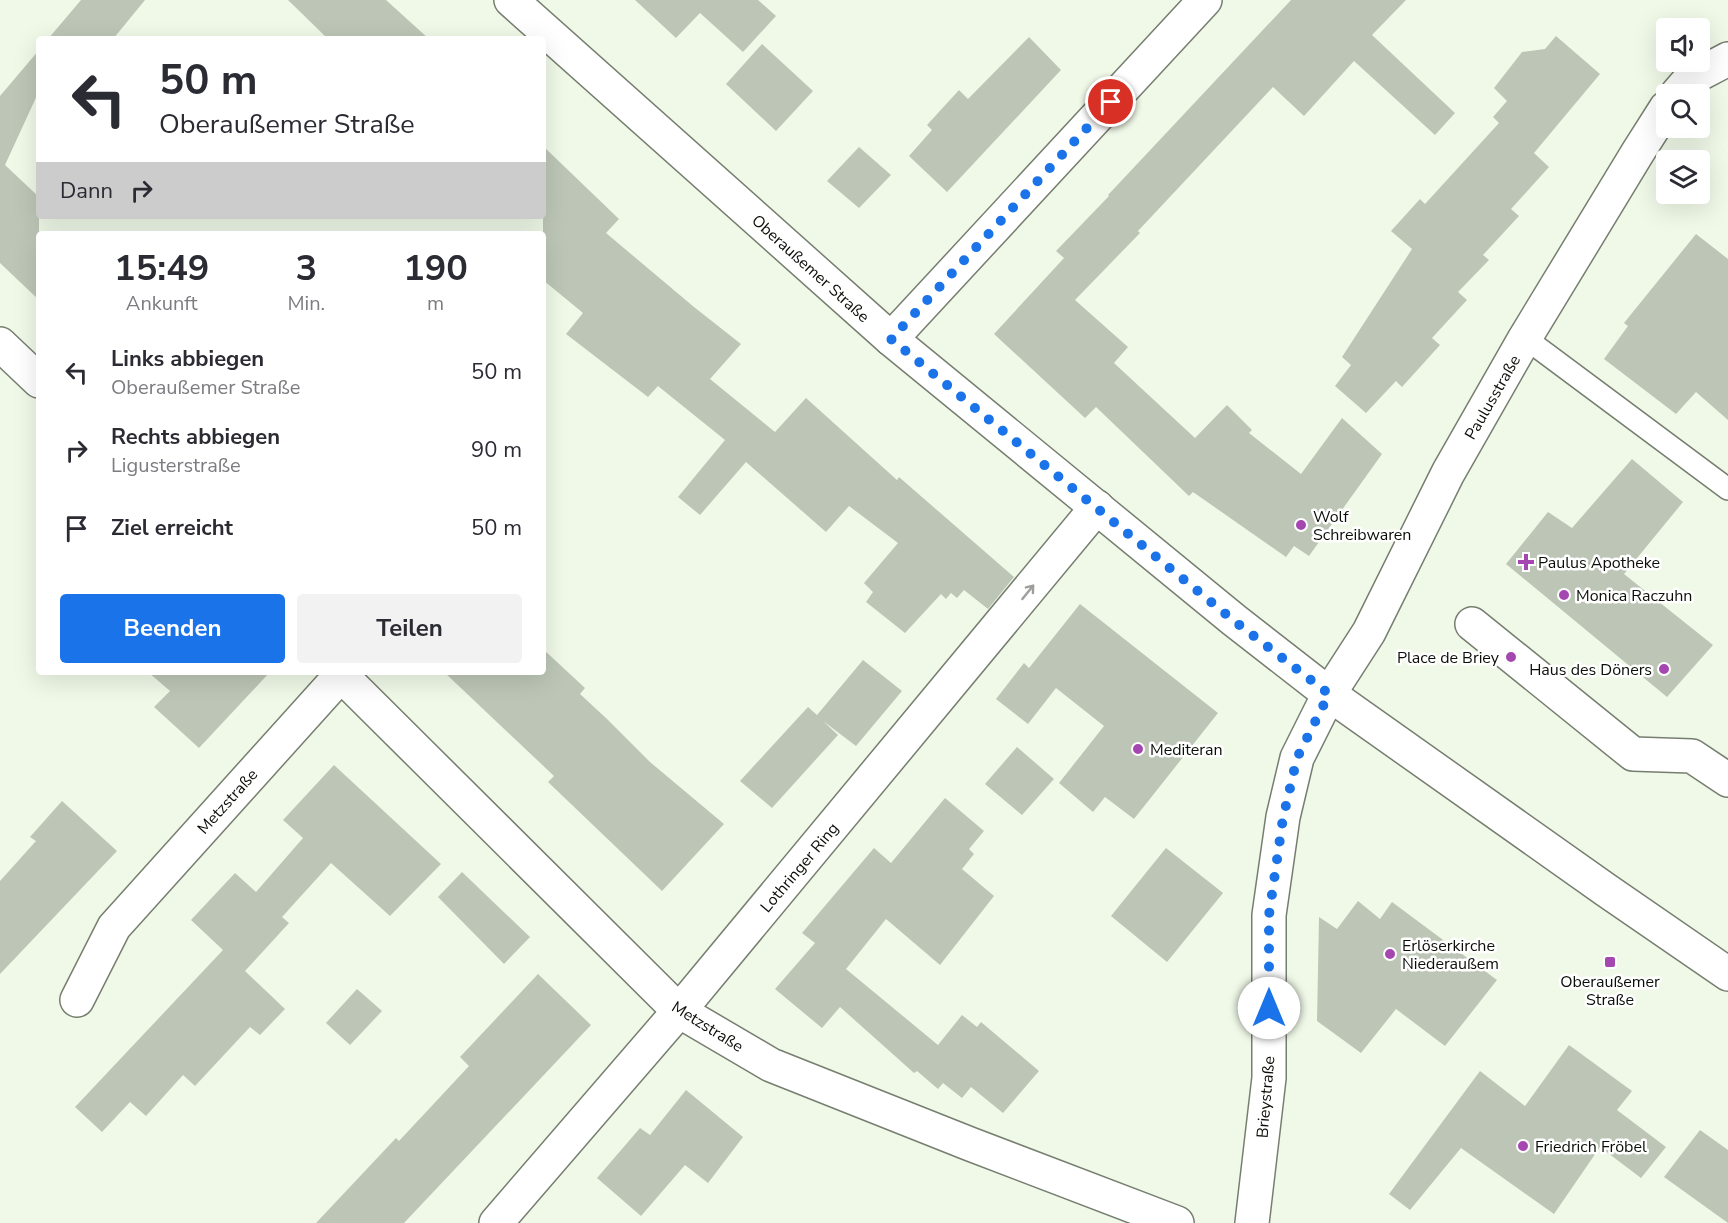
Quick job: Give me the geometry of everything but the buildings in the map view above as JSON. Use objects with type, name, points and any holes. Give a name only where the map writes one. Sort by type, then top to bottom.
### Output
[{"type":"street","name":"Oberaußemer Straße","points":[[511,0],[891,339],[1233,620],[1329,694],[1728,974]]},
{"type":"street","points":[[891,339],[1205,0]]},
{"type":"street","points":[[1686,84],[1690,79],[1728,58]]},
{"type":"street","name":"Paulusstraße","points":[[1329,694],[1369,632],[1448,473],[1525,338],[1656,124]]},
{"type":"street","points":[[0,344],[36,378]]},
{"type":"street","name":"Lothringer Ring","points":[[496,1223],[679,1011],[1097,507]]},
{"type":"street","points":[[1472,624],[1633,754],[1692,756],[1728,780]]},
{"type":"street","name":"Metzstraße","points":[[77,1000],[114,927],[338,675]]},
{"type":"street","name":"Metzstraße","points":[[340,675],[679,1011],[771,1065],[1177,1223]]},
{"type":"street","name":"Brieystraße","points":[[1252,1223],[1269,1077],[1271,904],[1283,818],[1297,758],[1329,694]]},
{"type":"lane","points":[[1525,338],[1728,489]]},
{"type":"place","name":"Wolf Schreibwaren","points":[[1301,525]]},
{"type":"place","name":"Paulus Apotheke","points":[[1526,562]]},
{"type":"place","name":"Monica Raczuhn","points":[[1564,595]]},
{"type":"place","name":"Place de Briey","points":[[1511,657]]},
{"type":"place","name":"Haus des Döners","points":[[1664,669]]},
{"type":"place","name":"Mediteran","points":[[1138,749]]},
{"type":"place","name":"Erlöserkirche Niederaußem","points":[[1390,954]]},
{"type":"place","name":"Oberaußemer Straße","points":[[1610,962]]},
{"type":"place","name":"Friedrich Fröbel","points":[[1523,1146]]},
{"type":"route","points":[[1111,102],[891,339],[1233,620],[1329,694],[1297,758],[1283,818],[1269,915],[1269,1008]]}]
